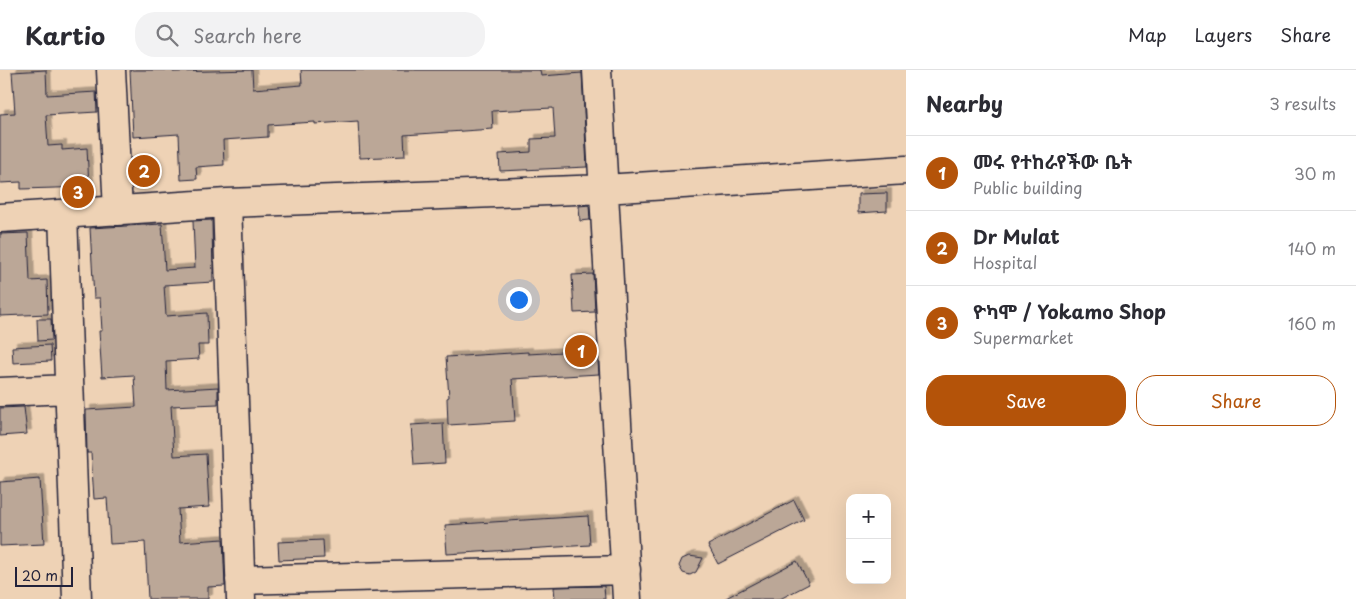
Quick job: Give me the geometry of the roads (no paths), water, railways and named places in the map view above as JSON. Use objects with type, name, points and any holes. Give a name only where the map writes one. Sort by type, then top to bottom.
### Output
[{"type":"street","points":[[111,70],[118,211]]},
{"type":"street","points":[[597,70],[627,599]]},
{"type":"street","points":[[0,218],[227,203],[604,189],[906,170]]},
{"type":"street","points":[[227,203],[241,590],[626,570]]},
{"type":"street","points":[[63,214],[77,599]]},
{"type":"street","points":[[0,392],[69,389]]},
{"type":"place","name":"Dr Mulat","points":[[144,171]]},
{"type":"place","name":"ዮካሞ / Yokamo Shop","points":[[78,192]]},
{"type":"place","name":"መሩ የተከራየችው ቤት","points":[[581,351]]}]
